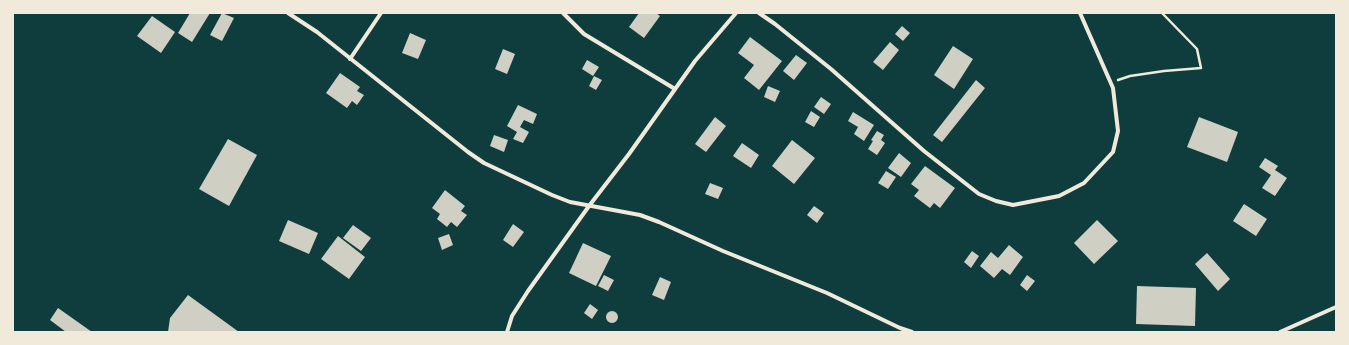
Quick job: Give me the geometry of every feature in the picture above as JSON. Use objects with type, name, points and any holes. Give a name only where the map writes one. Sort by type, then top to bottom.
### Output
[{"type":"street","points":[[288,13],[317,32],[484,163],[570,202],[640,215],[659,222],[723,251],[827,293],[900,330],[912,332]]},
{"type":"street","points":[[350,59],[381,13]]},
{"type":"street","points":[[563,13],[584,34],[675,89]]},
{"type":"street","points":[[507,332],[512,316],[528,291],[589,206],[629,154],[695,61],[736,13]]},
{"type":"street","points":[[759,13],[831,69],[924,151],[979,194],[996,201],[1013,205],[1059,196],[1084,183],[1113,152],[1118,131],[1113,88],[1080,13]]},
{"type":"street","points":[[1280,332],[1336,307]]},
{"type":"path","points":[[1110,83],[1130,76],[1201,68],[1197,49],[1162,13]]},
{"type":"building","points":[[190,13],[210,13],[192,42],[178,33]]},
{"type":"building","points":[[222,13],[234,18],[222,41],[210,35]]},
{"type":"building","points":[[639,13],[656,13],[660,16],[644,38],[629,27]]},
{"type":"building","points":[[152,16],[175,32],[161,53],[137,36]]},
{"type":"building","points":[[902,26],[910,33],[903,41],[895,34]]},
{"type":"building","points":[[410,33],[426,40],[418,59],[402,53]]},
{"type":"building","points":[[750,37],[782,61],[759,90],[744,78],[754,65],[738,53]]},
{"type":"building","points":[[890,42],[899,50],[883,70],[873,62]]},
{"type":"building","points":[[953,46],[973,59],[954,89],[934,75]]},
{"type":"building","points":[[503,49],[515,54],[507,74],[495,69]]},
{"type":"building","points":[[796,55],[807,63],[794,80],[783,71]]},
{"type":"building","points":[[587,60],[599,67],[593,76],[582,69]]},
{"type":"building","points":[[340,73],[360,87],[357,91],[364,95],[357,105],[352,101],[347,108],[326,93]]},
{"type":"building","points":[[594,76],[602,80],[596,90],[589,86]]},
{"type":"building","points":[[976,80],[985,88],[942,142],[933,135]]},
{"type":"building","points":[[768,86],[780,91],[775,102],[764,97]]},
{"type":"building","points":[[821,97],[831,104],[824,114],[814,107]]},
{"type":"building","points":[[518,105],[537,114],[533,124],[524,120],[520,127],[529,132],[523,143],[513,139],[517,132],[507,126]]},
{"type":"building","points":[[811,111],[820,117],[814,127],[805,122]]},
{"type":"building","points":[[853,112],[874,125],[864,141],[854,134],[858,127],[848,121]]},
{"type":"building","points":[[715,117],[726,126],[706,152],[695,144]]},
{"type":"building","points":[[1199,117],[1238,132],[1227,162],[1187,147]]},
{"type":"building","points":[[877,131],[884,135],[881,140],[885,143],[877,155],[868,149],[873,141],[871,140]]},
{"type":"building","points":[[494,135],[508,140],[504,152],[490,146]]},
{"type":"building","points":[[228,139],[257,155],[229,206],[199,189]]},
{"type":"building","points":[[792,140],[815,158],[794,184],[772,166]]},
{"type":"building","points":[[742,143],[759,155],[751,168],[733,156]]},
{"type":"building","points":[[899,153],[911,163],[901,177],[888,168]]},
{"type":"building","points":[[1265,158],[1278,166],[1275,170],[1287,178],[1275,196],[1262,188],[1271,175],[1259,167]]},
{"type":"building","points":[[925,166],[955,188],[940,208],[934,203],[930,208],[914,196],[919,190],[911,184]]},
{"type":"building","points":[[886,171],[896,177],[888,189],[878,183]]},
{"type":"building","points":[[710,183],[723,188],[718,199],[705,194]]},
{"type":"building","points":[[445,190],[465,206],[461,211],[467,215],[457,227],[451,222],[447,227],[437,219],[440,214],[432,208]]},
{"type":"building","points":[[1244,204],[1267,219],[1256,236],[1233,221]]},
{"type":"building","points":[[814,206],[824,213],[817,223],[807,215]]},
{"type":"building","points":[[288,220],[318,233],[309,254],[279,241]]},
{"type":"building","points":[[1097,220],[1118,241],[1094,264],[1074,243]]},
{"type":"building","points":[[513,224],[524,232],[513,247],[503,240]]},
{"type":"building","points":[[353,225],[371,238],[361,251],[343,238]]},
{"type":"building","points":[[449,234],[453,245],[442,250],[438,238]]},
{"type":"building","points":[[338,236],[365,257],[349,279],[321,259]]},
{"type":"building","points":[[583,243],[611,256],[596,286],[569,273]]},
{"type":"building","points":[[1009,245],[1023,257],[1010,275],[1002,269],[994,278],[980,266],[991,252],[998,258]]},
{"type":"building","points":[[972,251],[979,256],[971,268],[964,262]]},
{"type":"building","points":[[1207,253],[1230,279],[1218,291],[1195,264]]},
{"type":"building","points":[[604,275],[614,280],[608,291],[598,286]]},
{"type":"building","points":[[1027,275],[1035,281],[1027,291],[1020,285]]},
{"type":"building","points":[[660,277],[671,282],[664,300],[652,295]]},
{"type":"building","points":[[1137,286],[1196,288],[1195,326],[1136,324]]},
{"type":"building","points":[[188,295],[239,332],[168,332],[170,318]]},
{"type":"building","points":[[590,304],[598,310],[592,319],[584,313]]},
{"type":"building","points":[[58,308],[92,332],[66,332],[50,320]]},
{"type":"building","points":[[610,311],[614,311],[618,317],[614,323],[610,323],[606,319],[606,315]]}]
